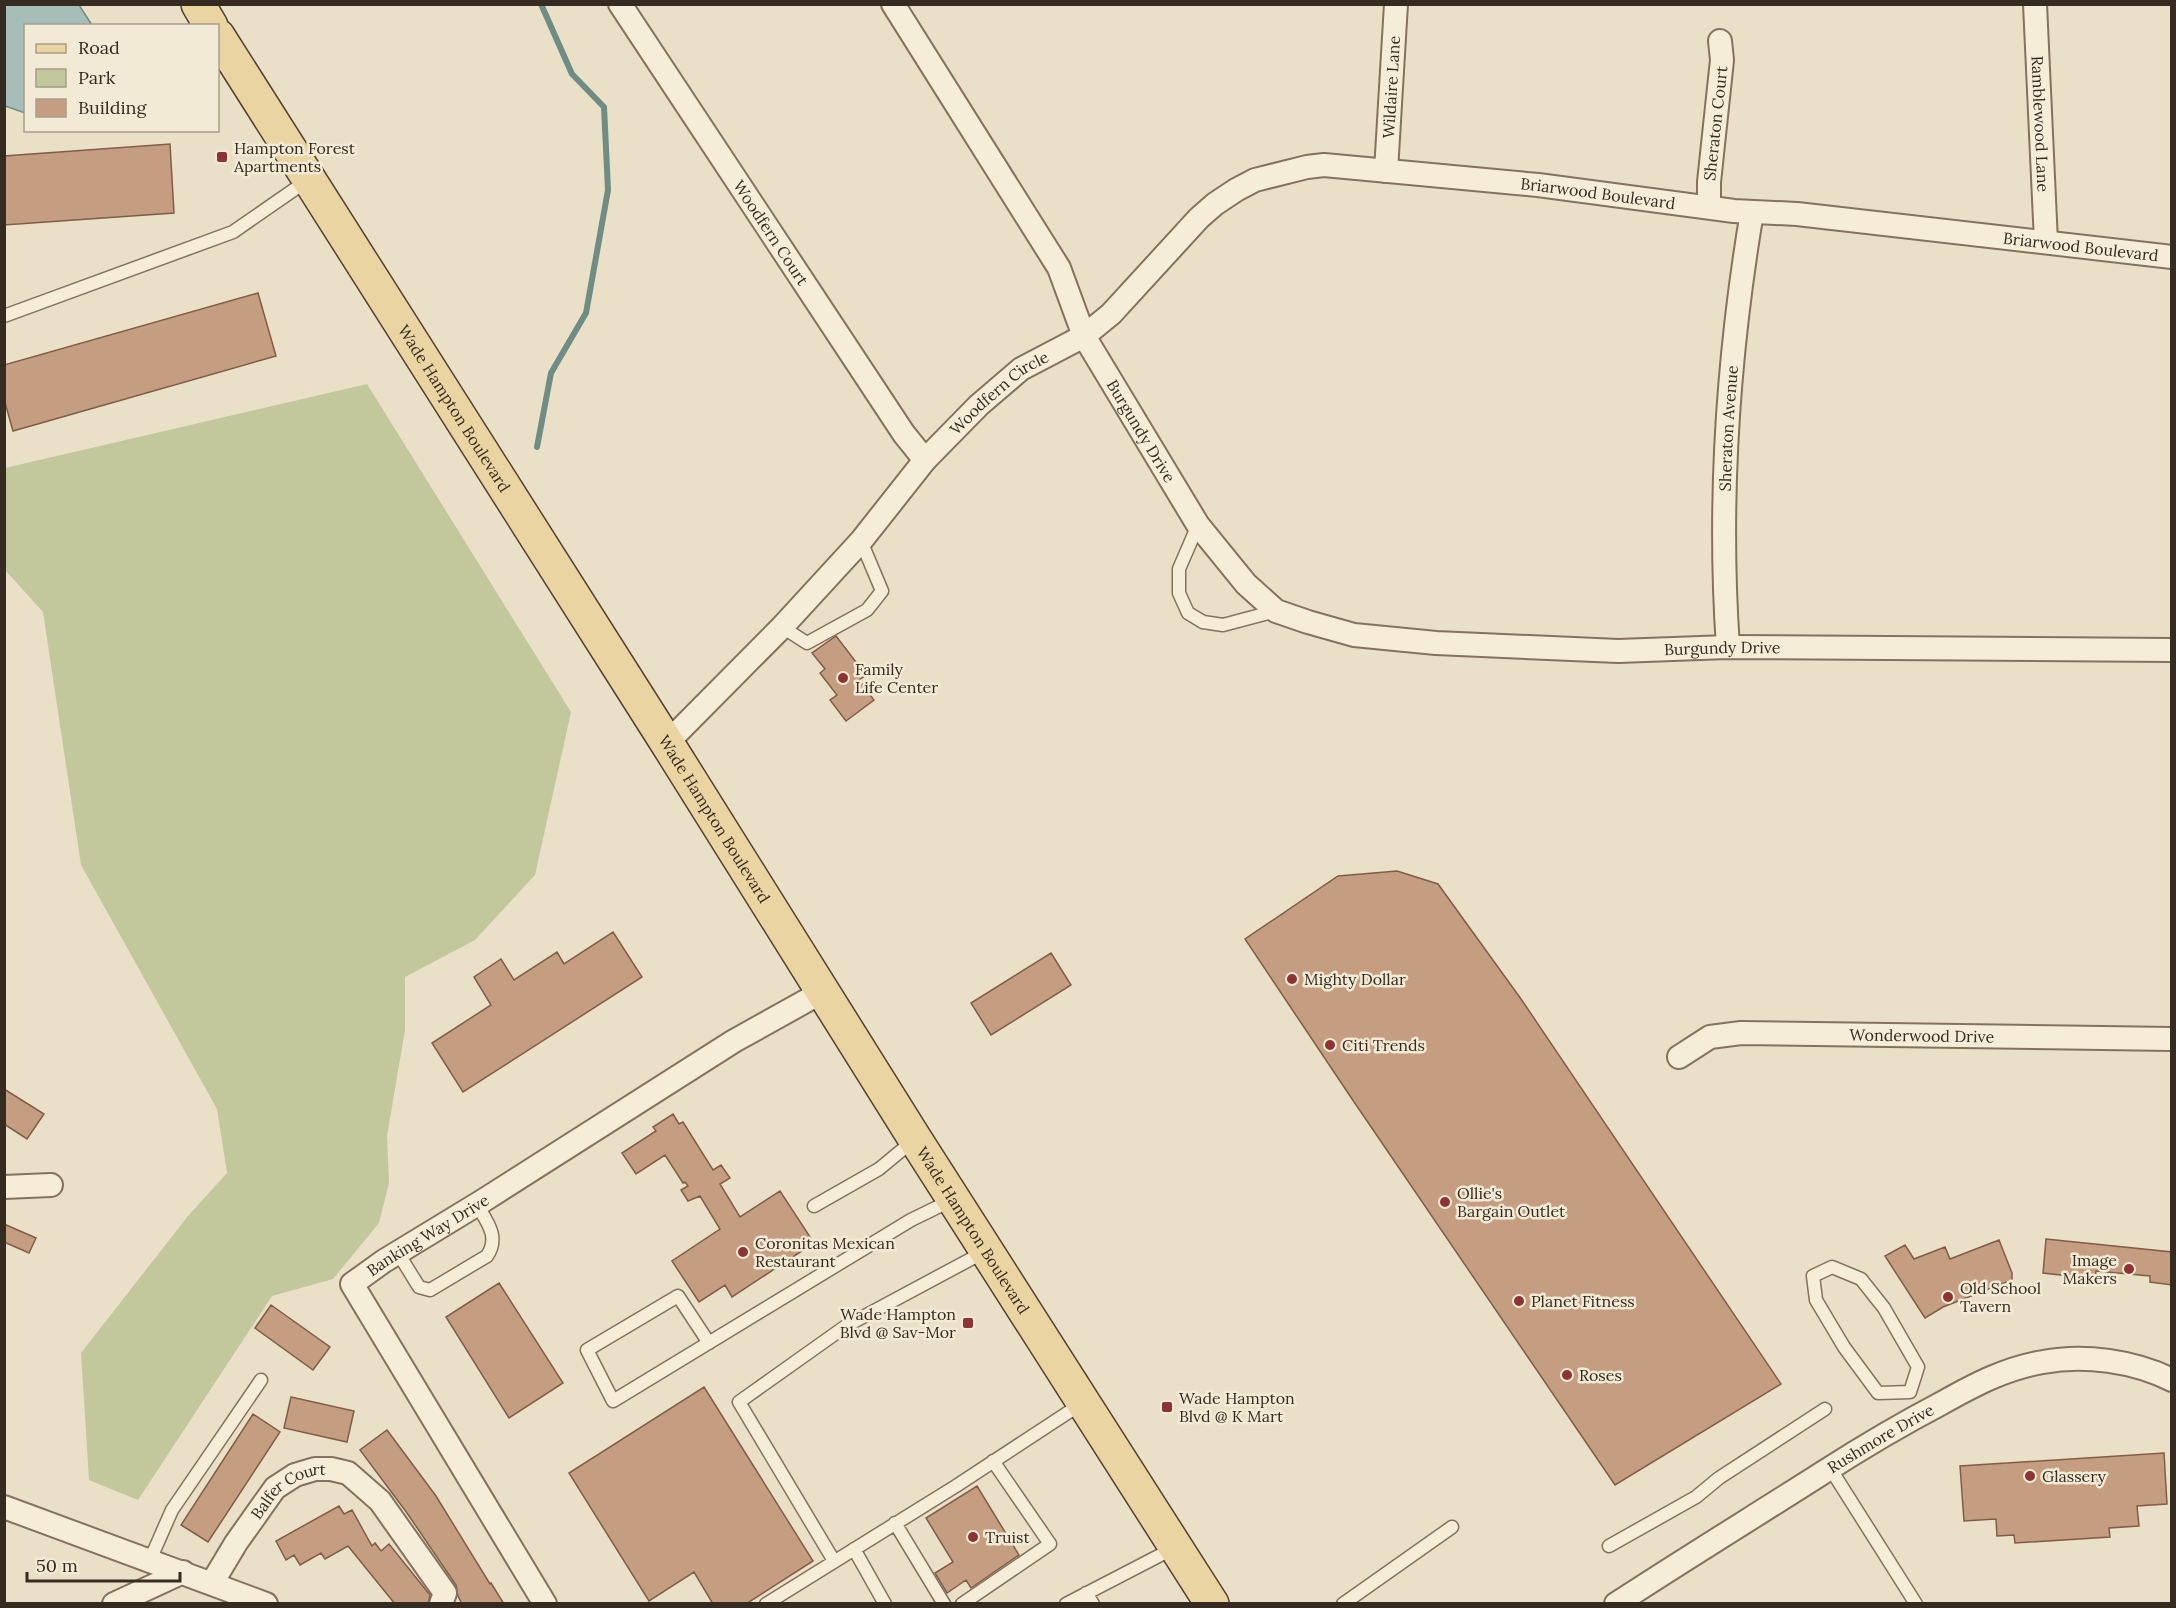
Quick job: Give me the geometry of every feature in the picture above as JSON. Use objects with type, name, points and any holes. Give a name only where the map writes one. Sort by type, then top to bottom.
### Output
[{"type":"main road","points":[[198,4],[210,24]]},
{"type":"main road","name":"Wade Hampton Boulevard","points":[[219,38],[667,743],[1082,1403],[1211,1603]]},
{"type":"street","name":"Woodfern Court","points":[[620,4],[904,434],[925,460]]},
{"type":"street","points":[[893,4],[1059,268],[1084,336]]},
{"type":"street","name":"Wildaire Lane","points":[[1386,171],[1396,4]]},
{"type":"street","name":"Ramblewood Lane","points":[[2036,4],[2046,242]]},
{"type":"street","name":"Sheraton Court","points":[[1710,207],[1709,182],[1722,60],[1720,41]]},
{"type":"street","name":"Briarwood Boulevard","points":[[1084,336],[1111,314],[1198,218],[1215,204],[1236,190],[1269,175],[1324,165],[1538,185],[1734,211],[1797,214],[2172,257]]},
{"type":"street","name":"Sheraton Avenue","points":[[1728,647],[1724,547],[1729,398],[1752,212]]},
{"type":"street","name":"Woodfern Circle","points":[[667,743],[782,627],[861,541],[925,460],[979,405],[1021,369],[1084,336]]},
{"type":"street","name":"Burgundy Drive","points":[[1084,336],[1198,525],[1246,584],[1276,611],[1308,622],[1354,635],[1381,639],[1618,651],[1728,647],[2172,650]]},
{"type":"street","name":"Banking Way Drive","points":[[545,1604],[352,1284],[398,1252],[477,1205],[734,1041],[822,992]]},
{"type":"street","name":"Wonderwood Drive","points":[[1679,1057],[1710,1037],[1741,1032],[2172,1039]]},
{"type":"street","points":[[4,1187],[51,1185]]},
{"type":"street","name":"Rushmore Drive","points":[[1616,1604],[1830,1468],[1986,1379],[2019,1367],[2050,1360],[2091,1359],[2148,1370],[2172,1380]]},
{"type":"street","name":"Balfer Court","points":[[212,1583],[274,1488],[295,1475],[331,1469],[348,1473],[380,1501],[445,1593],[441,1604]]},
{"type":"street","points":[[4,1507],[266,1604]]},
{"type":"street","points":[[114,1604],[183,1572]]},
{"type":"lane","points":[[4,316],[233,232],[309,179]]},
{"type":"lane","points":[[1198,525],[1179,570],[1179,593],[1188,613],[1203,622],[1223,625],[1276,611]]},
{"type":"lane","points":[[782,627],[807,643],[867,610],[882,591],[861,541]]},
{"type":"lane","points":[[814,1206],[879,1169],[915,1139]]},
{"type":"lane","points":[[709,1343],[678,1296],[587,1350],[614,1401],[911,1220],[953,1199]]},
{"type":"lane","points":[[398,1252],[419,1287],[430,1290],[468,1268],[487,1256],[492,1248],[493,1234],[477,1205]]},
{"type":"lane","points":[[834,1561],[739,1402],[846,1326],[986,1251]]},
{"type":"lane","points":[[1832,1267],[1860,1279],[1884,1308],[1918,1367],[1910,1392],[1878,1393],[1844,1347],[1816,1300],[1813,1276],[1832,1267]]},
{"type":"lane","points":[[150,1560],[172,1510],[261,1380]]},
{"type":"lane","points":[[1910,1392],[1925,1412]]},
{"type":"lane","points":[[766,1604],[956,1486],[1082,1403]]},
{"type":"lane","points":[[1609,1546],[1696,1497],[1719,1478],[1825,1409]]},
{"type":"lane","points":[[962,1604],[1050,1544],[993,1461]]},
{"type":"lane","points":[[1830,1468],[1916,1604]]},
{"type":"lane","points":[[895,1523],[944,1604]]},
{"type":"lane","points":[[1342,1604],[1452,1527]]},
{"type":"lane","points":[[1066,1604],[1090,1598],[1175,1547]]},
{"type":"lane","points":[[854,1549],[885,1604]]},
{"type":"green space","points":[[367,384],[571,712],[535,875],[475,940],[405,977],[405,1030],[387,1136],[389,1183],[379,1223],[333,1279],[272,1296],[138,1500],[89,1480],[81,1353],[188,1216],[227,1173],[217,1109],[81,865],[43,612],[5,570],[5,468]]},
{"type":"water","points":[[4,5],[79,5],[91,24],[24,24],[24,113],[5,106]]},
{"type":"building","points":[[170,144],[174,213],[4,225],[4,156]]},
{"type":"building","points":[[258,293],[276,356],[13,431],[4,399],[4,365]]},
{"type":"building","name":"Family Life Center","points":[[836,636],[866,675],[859,680],[874,700],[846,721],[830,700],[837,695],[820,673],[825,669],[812,653]]},
{"type":"building","points":[[1397,871],[1438,884],[1521,999],[1781,1384],[1615,1485],[1245,939],[1338,876]]},
{"type":"building","points":[[613,932],[642,977],[463,1092],[432,1043],[491,1005],[474,977],[501,959],[514,980],[557,952],[564,964]]},
{"type":"building","points":[[1051,953],[1071,985],[991,1035],[971,1003]]},
{"type":"building","points":[[4,1089],[44,1114],[27,1139],[4,1124]]},
{"type":"building","name":"Coronitas Mexican Restaurant","points":[[673,1114],[679,1124],[683,1122],[713,1170],[721,1165],[730,1178],[720,1184],[740,1217],[780,1191],[814,1243],[732,1297],[725,1285],[699,1302],[672,1261],[720,1229],[700,1196],[688,1201],[681,1190],[688,1186],[685,1182],[683,1183],[665,1155],[636,1174],[622,1153],[656,1131],[653,1127]]},
{"type":"building","points":[[4,1224],[36,1238],[29,1253],[4,1242]]},
{"type":"building","points":[[2046,1239],[2172,1252],[2172,1285],[2150,1282],[2150,1276],[2096,1271],[2095,1279],[2043,1273]]},
{"type":"building","points":[[1999,1240],[2012,1273],[2012,1280],[1943,1307],[1925,1318],[1885,1256],[1905,1245],[1914,1259],[1945,1247],[1950,1259]]},
{"type":"building","points":[[499,1283],[563,1383],[509,1418],[446,1317]]},
{"type":"building","points":[[271,1305],[330,1347],[313,1370],[255,1328]]},
{"type":"building","points":[[704,1387],[813,1561],[746,1604],[713,1604],[694,1572],[649,1601],[569,1473]]},
{"type":"building","points":[[291,1397],[354,1411],[347,1442],[284,1428]]},
{"type":"building","points":[[253,1414],[280,1432],[208,1542],[181,1525]]},
{"type":"building","points":[[387,1430],[436,1496],[504,1604],[462,1604],[456,1585],[360,1450]]},
{"type":"building","points":[[2164,1453],[2167,1504],[2137,1506],[2139,1526],[2109,1528],[2110,1537],[2015,1543],[2014,1535],[1997,1536],[1996,1519],[1964,1521],[1960,1466]]},
{"type":"building","name":"Truist","points":[[977,1486],[1019,1555],[971,1588],[966,1580],[947,1593],[935,1573],[953,1562],[926,1518]]},
{"type":"building","points":[[339,1506],[344,1514],[352,1510],[372,1546],[375,1543],[381,1551],[389,1544],[430,1595],[428,1604],[395,1604],[348,1546],[325,1559],[321,1553],[300,1565],[294,1555],[286,1560],[276,1541]]},
{"type":"waterway","points":[[537,447],[551,373],[586,313],[608,190],[604,107],[572,74],[541,4]]},
{"type":"place","name":"Hampton Forest Apartments","points":[[222,157]]},
{"type":"place","name":"Family Life Center","points":[[843,678]]},
{"type":"place","name":"Mighty Dollar","points":[[1292,979]]},
{"type":"place","name":"Citi Trends","points":[[1330,1045]]},
{"type":"place","name":"Ollie's Bargain Outlet","points":[[1445,1202]]},
{"type":"place","name":"Coronitas Mexican Restaurant","points":[[743,1252]]},
{"type":"place","name":"Image Makers","points":[[2129,1269]]},
{"type":"place","name":"Old School Tavern","points":[[1948,1297]]},
{"type":"place","name":"Planet Fitness","points":[[1519,1301]]},
{"type":"place","name":"Wade Hampton Blvd @ Sav-Mor","points":[[968,1323]]},
{"type":"place","name":"Roses","points":[[1567,1375]]},
{"type":"place","name":"Wade Hampton Blvd @ K Mart","points":[[1167,1407]]},
{"type":"place","name":"Glassery","points":[[2030,1476]]},
{"type":"place","name":"Truist","points":[[973,1537]]}]
